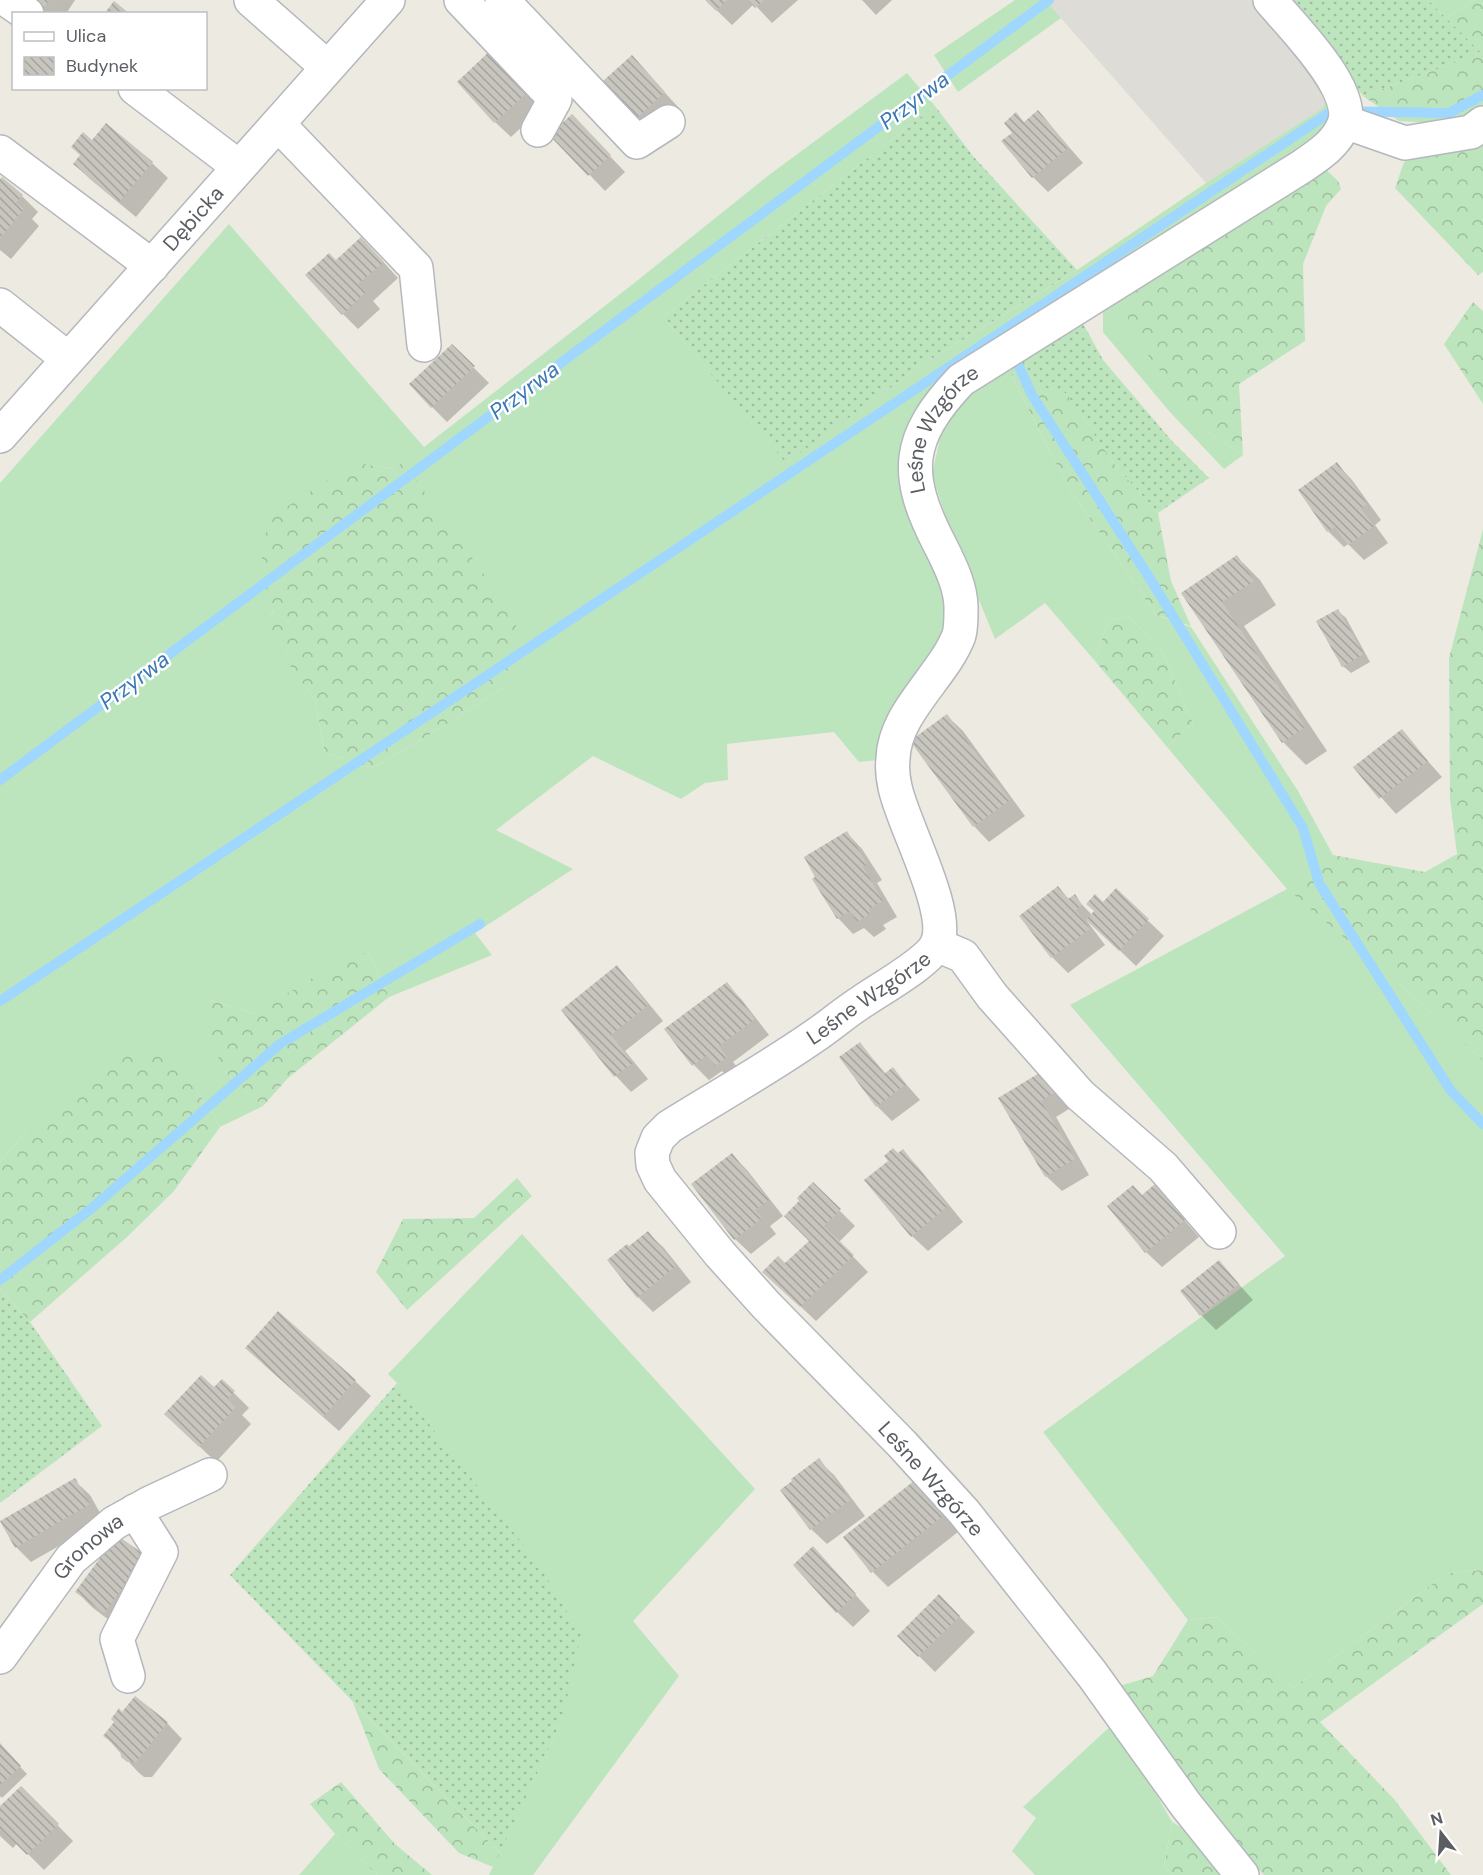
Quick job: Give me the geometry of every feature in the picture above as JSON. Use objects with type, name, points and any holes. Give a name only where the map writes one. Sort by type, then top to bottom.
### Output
[{"type":"street","points":[[7,0],[24,12]]},
{"type":"street","points":[[251,0],[327,67]]},
{"type":"street","name":"Dębicka","points":[[0,436],[67,358],[152,266],[388,0]]},
{"type":"street","points":[[461,0],[555,99],[538,130]]},
{"type":"street","points":[[502,0],[637,142],[668,122]]},
{"type":"street","points":[[1270,0],[1325,64],[1338,84],[1345,122],[1405,143],[1471,132],[1483,123]]},
{"type":"street","points":[[138,90],[239,167]]},
{"type":"street","name":"Leśne Wzgórze","points":[[1242,1875],[1186,1805],[1092,1674],[964,1512],[727,1262],[660,1180],[653,1165],[652,1153],[658,1138],[669,1127],[815,1037],[839,1017],[923,960],[937,945],[940,929],[937,907],[895,788],[892,757],[909,710],[950,654],[959,633],[962,608],[957,581],[926,517],[918,494],[915,467],[917,445],[927,421],[942,399],[961,380],[1298,169],[1323,152],[1337,137],[1345,122]]},
{"type":"street","points":[[278,124],[416,268],[424,345]]},
{"type":"street","points":[[0,152],[152,266]]},
{"type":"street","points":[[0,305],[67,358]]},
{"type":"street","points":[[937,945],[963,956],[992,996],[1080,1095],[1163,1167],[1219,1232]]},
{"type":"street","name":"Gronowa","points":[[0,1657],[71,1559],[114,1523],[210,1475]]},
{"type":"street","points":[[128,1676],[117,1639],[161,1552],[135,1511]]},
{"type":"shaded area","points":[[1045,0],[1257,0],[1307,55],[1326,96],[1323,108],[1206,183]]},
{"type":"green space","points":[[1015,0],[1045,0],[1061,18],[958,92],[934,55]]},
{"type":"green space","points":[[1289,0],[1428,0],[1481,53],[1363,96]]},
{"type":"green space","points":[[1428,0],[1475,0],[1446,18]]},
{"type":"green space","points":[[1475,0],[1483,0],[1483,114],[1468,125],[1399,121],[1363,96],[1480,53],[1446,18]]},
{"type":"green space","points":[[907,73],[935,106],[663,317],[786,462],[926,362],[1077,270],[1323,108],[1326,96],[1334,99],[1327,134],[918,410],[952,601],[948,639],[879,760],[859,762],[834,732],[727,744],[728,780],[705,783],[681,799],[593,756],[496,830],[573,869],[475,933],[492,955],[389,997],[368,952],[255,1014],[211,1000],[223,1070],[263,1106],[220,1127],[196,1089],[35,1121],[0,1162],[0,483],[229,224],[424,447],[769,175]],"holes":[[[364,464],[394,469],[506,686],[373,768],[325,753],[315,700],[263,627]]]},
{"type":"green space","points":[[935,106],[973,156],[1077,270],[926,362],[786,463],[663,317]]},
{"type":"green space","points":[[1483,144],[1483,272],[1478,275],[1395,188],[1404,162],[1443,149]]},
{"type":"green space","points":[[1320,164],[1338,181],[1341,189],[1326,206],[1303,264],[1305,341],[1239,384],[1243,455],[1208,432],[1129,331],[1126,288]]},
{"type":"green space","points":[[1126,288],[1208,432],[1243,455],[1224,469],[1169,411],[1103,332],[1103,301]]},
{"type":"green space","points":[[1473,302],[1483,311],[1483,404],[1444,344]]},
{"type":"green space","points":[[1080,318],[1103,360],[1172,441],[1209,478],[1158,513],[1115,465],[1066,393],[1013,379],[1007,359]]},
{"type":"green space","points":[[1007,359],[1013,379],[1069,488],[1156,615],[1191,627],[1298,791],[1333,855],[1288,889],[1411,994],[1483,1061],[1483,1570],[1447,1573],[1293,1688],[1217,1617],[1188,1620],[1043,1432],[1285,1256],[1070,1005],[1287,889],[1167,747],[1193,723],[1160,646],[1128,616],[1108,621],[1095,661],[1045,603],[995,639],[951,532],[932,475],[943,424]]},
{"type":"green space","points":[[1013,379],[1066,392],[1115,465],[1158,513],[1171,581],[1191,626],[1156,615],[1069,488]]},
{"type":"green space","points":[[403,462],[517,620],[506,686],[373,768],[325,753],[315,700],[262,627],[274,610],[260,570],[268,519],[331,478],[364,464],[394,469]]},
{"type":"green space","points":[[1483,529],[1483,1061],[1411,994],[1287,889],[1333,855],[1425,872],[1457,854],[1450,799],[1449,658]]},
{"type":"green space","points":[[1128,616],[1160,646],[1193,723],[1167,747],[1095,661],[1108,621]]},
{"type":"green space","points":[[368,952],[389,997],[288,1078],[263,1106],[223,1070],[208,1029],[211,1000],[255,1014],[341,960]]},
{"type":"green space","points":[[163,1053],[196,1089],[220,1127],[174,1191],[127,1237],[30,1322],[0,1289],[0,1162],[35,1121],[128,1055]]},
{"type":"green space","points":[[517,1178],[532,1196],[407,1310],[376,1272],[403,1219],[474,1218]]},
{"type":"green space","points":[[522,1234],[755,1489],[633,1621],[679,1676],[533,1875],[489,1875],[562,1720],[397,1383],[388,1374]]},
{"type":"green space","points":[[0,1289],[30,1322],[102,1426],[0,1503]]},
{"type":"green space","points":[[397,1383],[539,1565],[581,1635],[562,1720],[500,1853],[230,1575]]},
{"type":"green space","points":[[1483,1570],[1483,1604],[1320,1722],[1394,1799],[1451,1875],[1264,1875],[1187,1792],[1116,1687],[1153,1676],[1188,1620],[1217,1617],[1293,1688],[1447,1573]]},
{"type":"green space","points":[[353,1702],[500,1853],[493,1867],[459,1853],[379,1769]]},
{"type":"green space","points":[[1115,1722],[1172,1822],[1164,1866],[1173,1875],[1035,1875],[1012,1851],[1036,1818],[1023,1807]]},
{"type":"green space","points":[[341,1782],[395,1844],[432,1875],[377,1875],[335,1834],[310,1804]]},
{"type":"green space","points":[[1172,1822],[1187,1831],[1230,1875],[1173,1875],[1164,1866]]},
{"type":"green space","points":[[335,1834],[377,1875],[299,1875]]},
{"type":"building","points":[[26,0],[49,0],[42,11]]},
{"type":"building","points":[[705,0],[727,0],[716,11]]},
{"type":"building","points":[[748,0],[764,0],[755,8]]},
{"type":"building","points":[[114,1],[128,12],[106,12]]},
{"type":"building","points":[[495,46],[533,87],[494,123],[457,82]]},
{"type":"building","points":[[632,55],[665,92],[637,118],[603,81]]},
{"type":"building","points":[[1038,110],[1069,147],[1032,178],[1001,141],[1012,133],[1004,123],[1016,112],[1024,122]]},
{"type":"building","points":[[572,114],[611,155],[588,176],[549,135]]},
{"type":"building","points":[[106,123],[153,162],[119,202],[73,164],[80,155],[71,147],[83,132],[92,140]]},
{"type":"building","points":[[2,177],[23,195],[16,203],[24,209],[0,238],[0,179]]},
{"type":"building","points":[[361,237],[384,262],[358,284],[366,292],[342,315],[305,275],[329,253],[336,260]]},
{"type":"building","points":[[452,344],[475,366],[431,408],[409,384]]},
{"type":"building","points":[[1337,462],[1367,504],[1361,509],[1374,526],[1348,545],[1335,527],[1327,532],[1298,490]]},
{"type":"building","points":[[1237,555],[1254,581],[1222,602],[1305,727],[1282,743],[1181,593]]},
{"type":"building","points":[[1338,609],[1364,654],[1342,667],[1316,621]]},
{"type":"building","points":[[947,714],[1010,800],[973,827],[910,741]]},
{"type":"building","points":[[1402,729],[1428,761],[1379,799],[1353,767]]},
{"type":"building","points":[[847,831],[867,864],[863,867],[883,901],[869,909],[871,913],[857,922],[850,911],[837,919],[812,879],[815,877],[804,857]]},
{"type":"building","points":[[1058,886],[1068,899],[1075,894],[1082,905],[1076,910],[1090,929],[1051,958],[1019,916]]},
{"type":"building","points":[[1116,888],[1149,919],[1119,951],[1086,920],[1094,911],[1086,904],[1095,894],[1103,902]]},
{"type":"building","points":[[617,965],[648,1005],[611,1035],[633,1063],[614,1077],[561,1010]]},
{"type":"building","points":[[727,982],[755,1019],[719,1046],[727,1057],[715,1066],[707,1055],[692,1066],[664,1029]]},
{"type":"building","points":[[860,1042],[884,1074],[893,1067],[906,1084],[876,1107],[839,1057]]},
{"type":"building","points":[[1041,1072],[1054,1093],[1041,1101],[1075,1159],[1045,1177],[998,1098]]},
{"type":"building","points":[[893,1148],[898,1153],[903,1149],[948,1206],[911,1237],[864,1180],[888,1161],[884,1156]]},
{"type":"building","points":[[732,1153],[769,1200],[755,1210],[762,1218],[734,1240],[691,1184]]},
{"type":"building","points":[[813,1182],[841,1209],[824,1226],[854,1255],[800,1307],[762,1272],[778,1256],[785,1263],[809,1241],[784,1216]]},
{"type":"building","points":[[1155,1184],[1185,1220],[1145,1253],[1107,1206],[1133,1185],[1142,1195]]},
{"type":"building","points":[[648,1231],[676,1266],[637,1298],[607,1260]]},
{"type":"building","points":[[1219,1260],[1239,1284],[1200,1316],[1180,1291]]},
{"type":"building","points":[[278,1311],[356,1380],[323,1417],[245,1348]]},
{"type":"building","points":[[201,1375],[214,1387],[222,1379],[235,1391],[227,1399],[236,1407],[199,1447],[164,1414]]},
{"type":"building","points":[[819,1458],[850,1500],[810,1530],[780,1490]]},
{"type":"building","points":[[75,1478],[90,1504],[15,1548],[0,1521]]},
{"type":"building","points":[[915,1480],[943,1516],[871,1573],[843,1537]]},
{"type":"building","points":[[117,1535],[146,1556],[104,1613],[75,1592]]},
{"type":"building","points":[[813,1546],[856,1594],[836,1613],[793,1565]]},
{"type":"building","points":[[939,1594],[960,1616],[918,1657],[897,1636]]},
{"type":"building","points":[[135,1696],[168,1722],[136,1762],[127,1762],[121,1757],[120,1749],[103,1736],[114,1722],[111,1719],[119,1708],[122,1712]]},
{"type":"building","points":[[0,1743],[21,1766],[0,1785]]},
{"type":"building","points":[[21,1786],[59,1824],[27,1855],[0,1830],[0,1806]]},
{"type":"waterway","name":"Przyrwa","points":[[0,780],[1049,0]]},
{"type":"waterway","points":[[0,1001],[1332,111],[1449,113],[1483,95]]},
{"type":"waterway","points":[[1012,351],[1032,395],[1147,574],[1303,828],[1319,883],[1451,1091],[1483,1124]]},
{"type":"waterway","points":[[0,1280],[92,1208],[280,1044],[480,924]]}]
